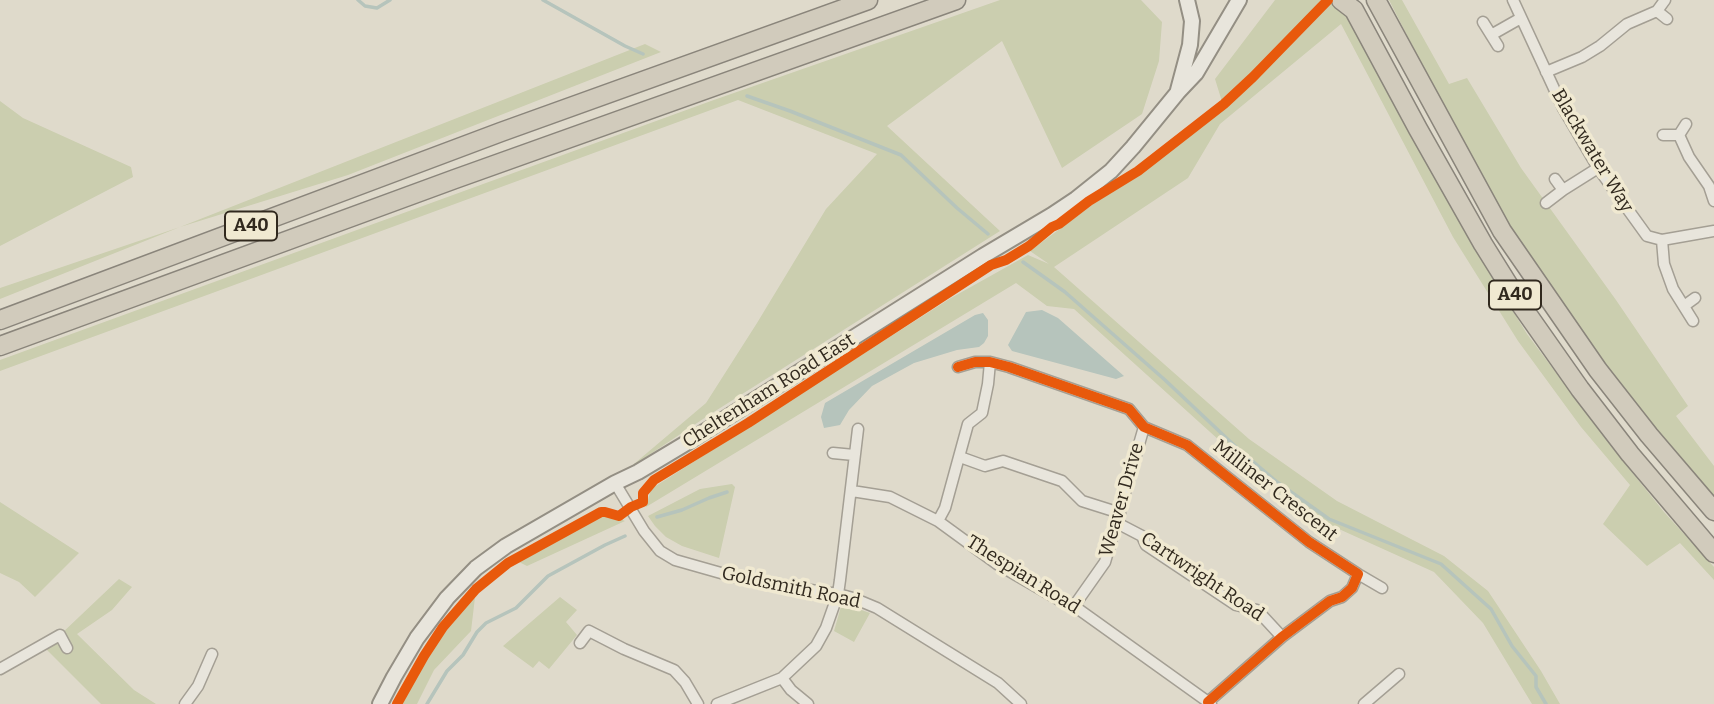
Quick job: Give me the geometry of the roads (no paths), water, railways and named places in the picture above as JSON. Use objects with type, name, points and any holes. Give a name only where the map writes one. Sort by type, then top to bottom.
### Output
[{"type":"highway","name":"A40","points":[[0,320],[501,132],[868,0]]},
{"type":"highway","name":"A40","points":[[0,346],[956,0]]},
{"type":"highway","name":"A40","points":[[1341,0],[1354,10],[1483,244],[1521,305],[1630,454],[1714,553]]},
{"type":"highway","name":"A40","points":[[1376,0],[1502,231],[1598,370],[1714,511]]},
{"type":"main road","name":"Cheltenham Road East","points":[[1178,92],[1190,45],[1192,21],[1187,0]]},
{"type":"main road","name":"Cheltenham Road East","points":[[380,704],[417,638],[447,598],[476,568],[506,546],[688,442],[1076,199],[1111,171],[1196,73],[1239,0]]},
{"type":"street","name":"Blackwater Way","points":[[1513,0],[1563,108],[1598,168],[1647,236],[1662,240]]},
{"type":"street","points":[[1546,72],[1582,57],[1627,24],[1657,11],[1665,0]]},
{"type":"street","points":[[1657,11],[1667,19]]},
{"type":"street","points":[[1491,35],[1521,18]]},
{"type":"street","points":[[1483,22],[1498,46]]},
{"type":"street","points":[[1679,135],[1686,124]]},
{"type":"street","points":[[1663,135],[1679,135]]},
{"type":"street","points":[[1679,135],[1689,157],[1709,186],[1714,201]]},
{"type":"street","points":[[1546,203],[1598,168]]},
{"type":"street","points":[[1555,178],[1563,190]]},
{"type":"street","points":[[1693,321],[1673,289],[1664,264],[1662,240],[1714,231]]},
{"type":"street","points":[[1684,306],[1695,298]]},
{"type":"street","points":[[938,521],[945,508],[968,424],[982,413],[990,362],[975,362],[958,367]]},
{"type":"street","name":"Milliner Crescent","points":[[990,362],[1129,409],[1144,427],[1187,445],[1309,542],[1382,589]]},
{"type":"street","name":"Weaver Drive","points":[[1074,606],[1105,562],[1144,427]]},
{"type":"street","points":[[717,704],[782,677],[816,646],[826,628],[838,594],[858,429]]},
{"type":"street","points":[[832,453],[854,455]]},
{"type":"street","name":"Cartwright Road","points":[[960,457],[985,466],[1003,461],[1062,481],[1082,501],[1119,518],[1142,536],[1146,545],[1236,605],[1257,610],[1282,636]]},
{"type":"street","name":"Goldsmith Road","points":[[615,483],[652,541],[660,551],[675,560],[769,584],[853,598],[885,613],[998,683],[1021,704]]},
{"type":"street","name":"Thespian Road","points":[[852,491],[890,497],[938,521],[997,564],[1074,606],[1210,703]]},
{"type":"street","points":[[1210,703],[1282,636],[1330,601],[1342,597],[1352,588],[1358,574]]},
{"type":"street","points":[[580,643],[589,631],[674,670],[698,704]]},
{"type":"street","points":[[0,669],[60,635],[67,648]]},
{"type":"street","points":[[185,704],[198,686],[212,654]]},
{"type":"street","points":[[1364,704],[1399,674]]},
{"type":"street","points":[[782,677],[791,690],[808,704]]},
{"type":"waterway","points":[[358,0],[365,6],[377,8],[390,0]]},
{"type":"waterway","points":[[543,0],[643,54]]},
{"type":"waterway","points":[[747,96],[901,155],[988,234]]},
{"type":"waterway","points":[[1023,262],[1065,292],[1277,482],[1329,519],[1441,564],[1491,609],[1512,646],[1536,676],[1536,687],[1546,704]]},
{"type":"waterway","points":[[657,517],[727,492]]},
{"type":"waterway","points":[[427,704],[447,671],[463,655],[486,623],[516,608],[548,576],[625,536]]}]
